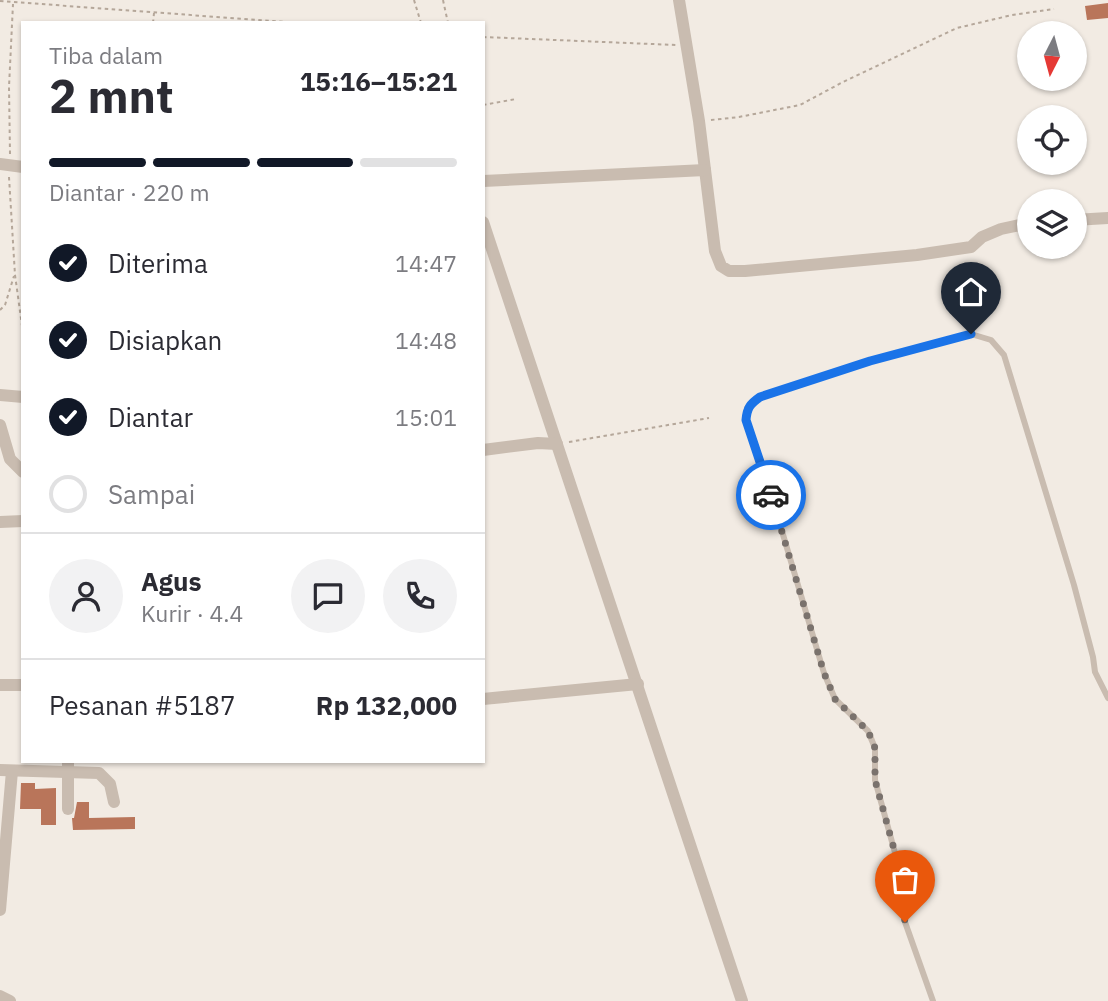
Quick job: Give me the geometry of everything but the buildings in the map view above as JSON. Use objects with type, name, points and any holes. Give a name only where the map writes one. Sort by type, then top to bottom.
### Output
[{"type":"street","points":[[679,0],[699,121],[716,260],[721,266],[730,271],[917,255],[971,247],[982,237],[1017,225]]},
{"type":"street","points":[[485,181],[705,170]]},
{"type":"street","points":[[1087,219],[1108,218]]},
{"type":"street","points":[[485,228],[742,1001]]},
{"type":"street","points":[[0,395],[21,397]]},
{"type":"street","points":[[0,425],[10,459],[21,470]]},
{"type":"street","points":[[485,450],[538,443],[557,444]]},
{"type":"street","points":[[0,522],[21,521]]},
{"type":"street","points":[[485,699],[638,684]]},
{"type":"street","points":[[0,685],[21,685]]},
{"type":"street","points":[[68,766],[68,809]]},
{"type":"street","points":[[0,910],[6,771],[68,766],[99,773],[110,784],[114,802]]},
{"type":"street","points":[[0,996],[10,1001]]},
{"type":"lane","points":[[933,1001],[905,922],[897,860],[875,780],[875,748],[868,731],[835,699],[824,673],[763,467],[746,420],[747,408],[760,397],[870,361],[971,334],[991,340],[1004,355],[1074,584],[1095,672],[1108,698]]},
{"type":"path","points":[[414,0],[420,21]]},
{"type":"path","points":[[443,0],[448,21]]},
{"type":"path","points":[[0,1],[278,21]]},
{"type":"path","points":[[13,4],[9,88],[11,147],[4,164],[21,318]]},
{"type":"path","points":[[699,121],[739,117],[800,105],[957,27],[1054,9]]},
{"type":"path","points":[[153,21],[154,13]]},
{"type":"path","points":[[485,37],[688,46]]},
{"type":"path","points":[[485,105],[516,99]]},
{"type":"path","points":[[0,310],[5,304],[15,275]]},
{"type":"path","points":[[557,444],[709,418]]},
{"type":"way so far","points":[[771,495],[824,673],[835,699],[868,731],[875,748],[875,780],[897,860],[905,922]]},
{"type":"route","points":[[771,495],[746,420],[747,408],[752,402],[870,361],[971,334]]}]
